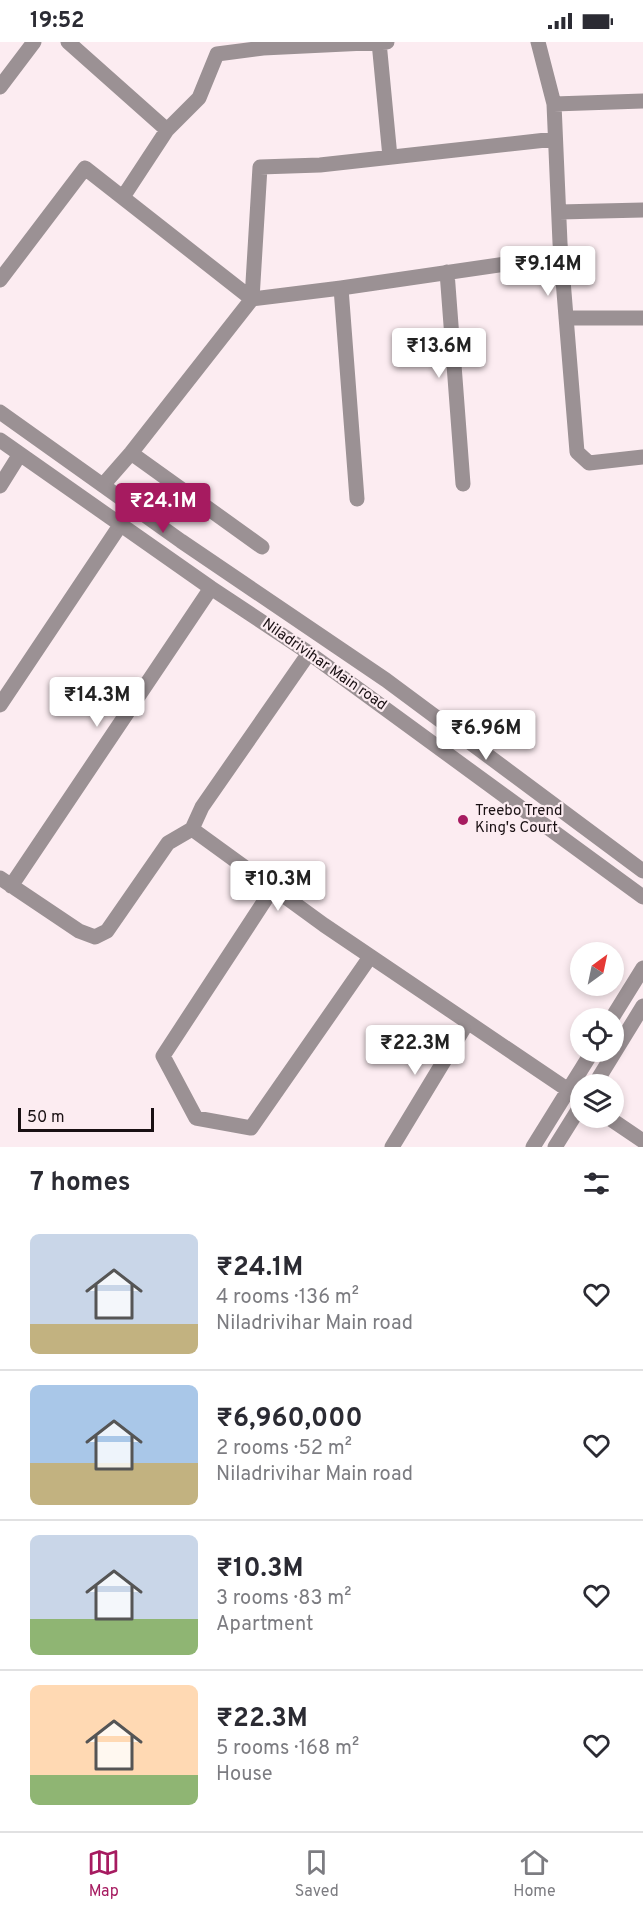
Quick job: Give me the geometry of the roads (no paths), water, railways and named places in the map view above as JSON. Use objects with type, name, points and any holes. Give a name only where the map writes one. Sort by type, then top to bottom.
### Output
[{"type":"street","points":[[0,87],[34,42]]},
{"type":"street","points":[[68,42],[167,130]]},
{"type":"street","points":[[379,42],[390,157]]},
{"type":"street","points":[[123,197],[167,130],[199,98],[217,54],[301,44],[387,42]]},
{"type":"street","points":[[538,42],[554,104],[561,256],[577,452],[589,463],[643,457]]},
{"type":"street","points":[[554,104],[643,101]]},
{"type":"street","points":[[103,485],[131,453],[252,299],[260,167],[320,165],[555,139]]},
{"type":"street","points":[[0,280],[85,168],[252,299],[561,256]]},
{"type":"street","points":[[559,212],[643,210]]},
{"type":"street","points":[[447,272],[464,484]]},
{"type":"street","points":[[341,288],[357,499]]},
{"type":"street","points":[[566,318],[643,318]]},
{"type":"street","points":[[0,411],[181,541],[386,680],[643,871]]},
{"type":"street","name":"Niladrivihar Main road","points":[[0,440],[211,588],[309,653],[643,897]]},
{"type":"street","points":[[131,453],[262,548]]},
{"type":"street","points":[[0,486],[20,454]]},
{"type":"street","points":[[0,705],[121,524]]},
{"type":"street","points":[[211,588],[6,882],[79,931],[95,937],[107,931],[168,843],[192,829],[202,807],[309,653]]},
{"type":"street","points":[[192,829],[370,957],[570,1091]]},
{"type":"street","points":[[273,888],[163,1056],[196,1118],[251,1128],[370,957]]},
{"type":"street","points":[[618,1008],[643,968]]},
{"type":"street","points":[[601,1074],[643,1006]]},
{"type":"street","points":[[392,1147],[467,1023]]},
{"type":"street","points":[[533,1147],[570,1100]]},
{"type":"street","points":[[555,1147],[570,1123]]},
{"type":"street","points":[[624,1128],[643,1141]]},
{"type":"place","name":"Treebo Trend King's Court","points":[[463,820]]}]
